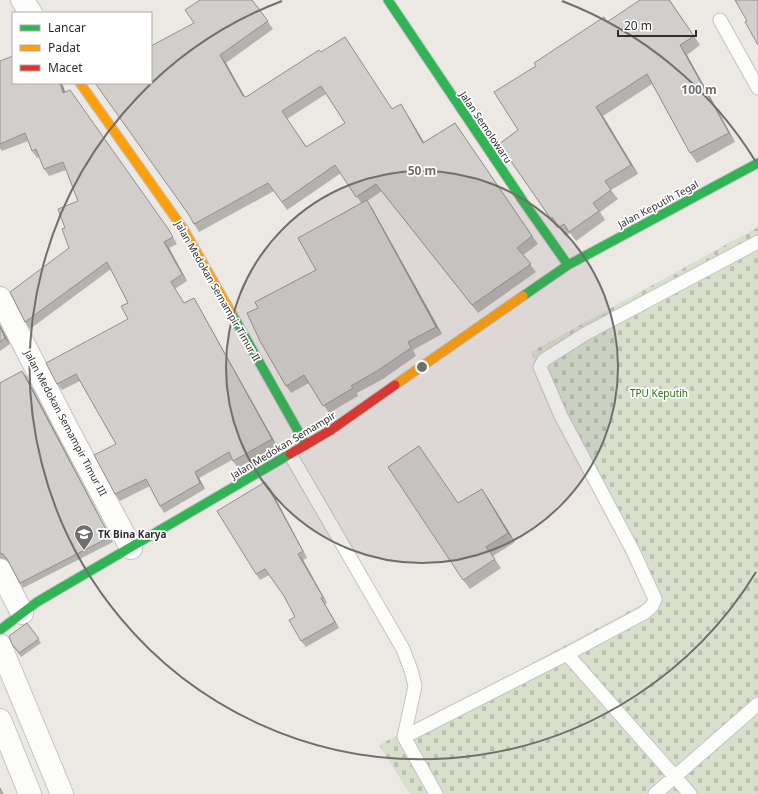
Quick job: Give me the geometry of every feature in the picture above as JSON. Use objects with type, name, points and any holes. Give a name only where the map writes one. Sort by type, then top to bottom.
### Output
[{"type":"street","points":[[22,0],[30,12]]},
{"type":"street","name":"Jalan Semolowaru","points":[[388,0],[525,204],[568,265]]},
{"type":"street","name":"Jalan Medokan Semampir Timur II","points":[[81,84],[184,230],[306,445]]},
{"type":"street","name":"Jalan Keputih Tegal","points":[[568,265],[758,163]]},
{"type":"street","name":"Jalan Medokan Semampir","points":[[0,630],[44,598],[337,426],[568,265]]},
{"type":"street","name":"Jalan Medokan Semampir Timur III","points":[[0,298],[131,548]]},
{"type":"street","points":[[0,570],[22,613]]},
{"type":"street","points":[[0,645],[62,794]]},
{"type":"street","points":[[0,720],[30,794]]},
{"type":"lane","points":[[720,20],[758,88]]},
{"type":"lane","points":[[404,737],[567,654],[644,613],[652,606],[655,599],[633,551],[561,416],[540,368],[544,360],[585,334],[758,242]]},
{"type":"lane","points":[[290,454],[403,649],[415,686],[404,737],[436,794]]},
{"type":"lane","points":[[567,654],[690,794]]},
{"type":"lane","points":[[655,794],[758,704]]},
{"type":"green space","name":"TPU Keputih","points":[[758,227],[758,794],[410,794],[379,745],[648,601],[531,352]]},
{"type":"building","points":[[200,0],[252,0],[268,21],[220,55],[243,96],[246,97],[319,50],[321,52],[345,37],[392,109],[401,104],[423,143],[455,123],[532,236],[517,248],[531,264],[472,305],[376,184],[356,197],[335,165],[282,202],[268,183],[194,224],[96,84],[152,84],[152,45],[194,23],[185,10]],"holes":[[[321,86],[345,123],[306,147],[282,111]]]},
{"type":"building","points":[[640,0],[669,0],[694,36],[680,45],[729,133],[690,153],[647,74],[596,107],[631,165],[605,181],[611,190],[593,203],[599,211],[569,232],[564,224],[559,227],[552,217],[551,219],[499,144],[518,130],[494,92],[536,66],[534,63],[604,17],[607,22]]},
{"type":"building","points":[[735,0],[758,0],[758,45],[745,22],[747,21]]},
{"type":"building","points":[[12,56],[12,84],[60,84],[63,93],[70,90],[169,230],[173,237],[164,242],[182,274],[171,282],[184,303],[194,298],[272,439],[233,461],[229,452],[195,472],[200,483],[160,506],[146,479],[115,494],[94,455],[116,444],[76,374],[57,384],[46,363],[128,319],[121,306],[128,303],[107,262],[25,322],[10,292],[69,248],[62,229],[65,228],[58,209],[78,201],[63,162],[44,169],[36,149],[32,151],[25,133],[0,144],[0,61]]},
{"type":"building","points":[[367,200],[436,327],[408,342],[411,348],[377,371],[351,386],[353,388],[323,406],[304,375],[286,386],[260,341],[247,313],[258,308],[255,302],[316,270],[298,238]]},
{"type":"building","points":[[0,327],[5,338],[0,342]]},
{"type":"building","points":[[22,371],[110,537],[20,583],[7,559],[0,553],[0,383]]},
{"type":"building","points":[[419,446],[458,503],[482,489],[508,533],[486,547],[495,559],[463,580],[388,467]]},
{"type":"building","points":[[265,482],[303,551],[298,554],[323,597],[321,598],[335,622],[301,641],[289,620],[295,617],[284,596],[265,569],[256,574],[217,511]]},
{"type":"building","points":[[27,623],[39,639],[19,653],[12,644],[9,636]]},
{"type":"traffic: fast","points":[[388,0],[525,204],[568,265]]},
{"type":"traffic: fast","points":[[523,296],[568,265],[758,163]]},
{"type":"traffic: fast","points":[[232,314],[306,445]]},
{"type":"traffic: fast","points":[[0,630],[37,602],[290,454]]},
{"type":"traffic: slow","points":[[81,84],[184,230],[232,314]]},
{"type":"traffic: slow","points":[[395,385],[523,296]]},
{"type":"traffic: jam","points":[[290,454],[331,430],[395,385]]},
{"type":"place","name":"TK Bina Karya","points":[[84,551]]}]
